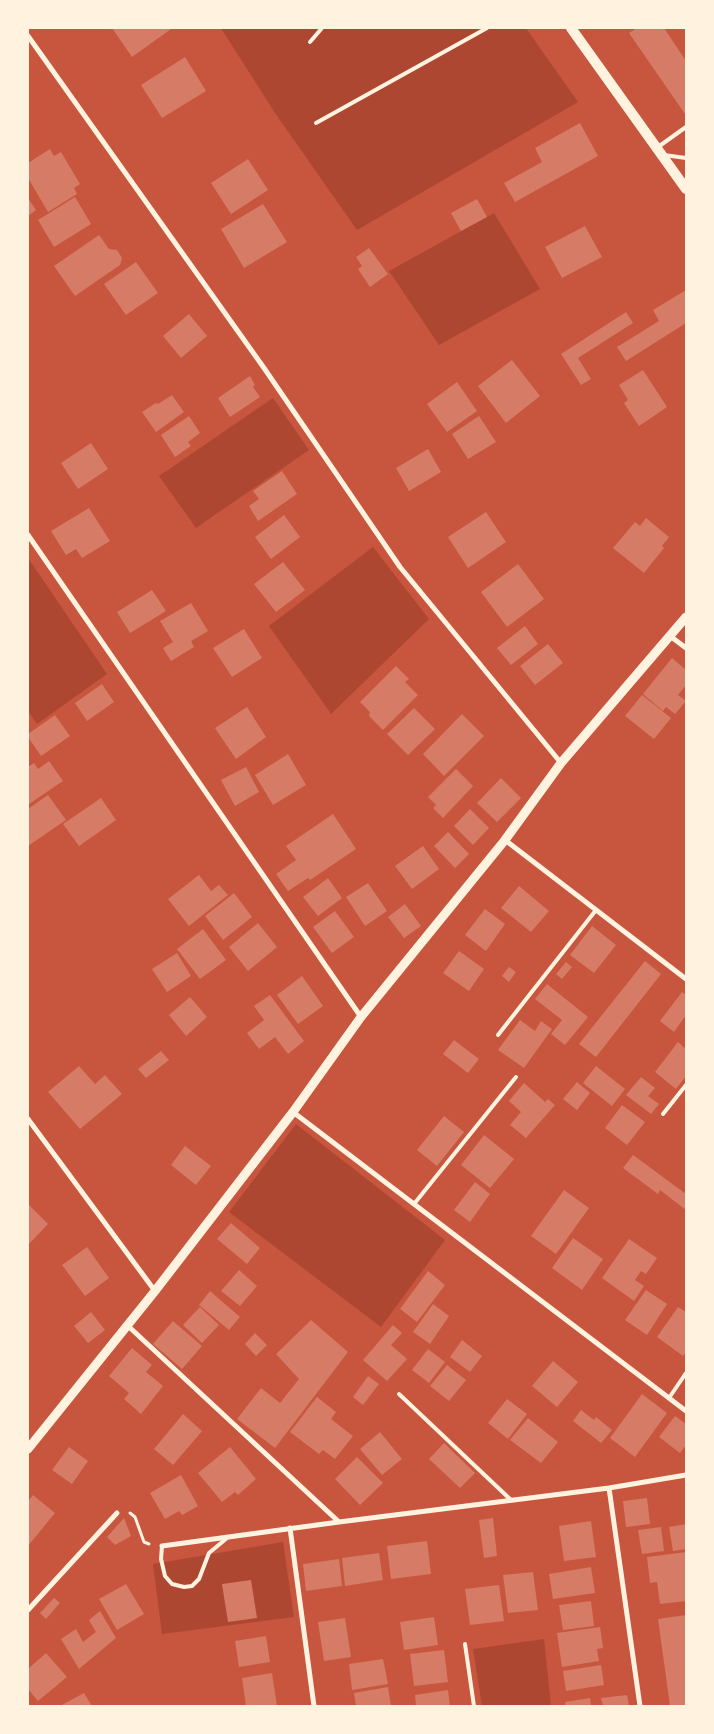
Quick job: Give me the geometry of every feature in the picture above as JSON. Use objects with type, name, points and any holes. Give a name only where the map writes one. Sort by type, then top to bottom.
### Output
[{"type":"main road","points":[[571,28],[686,189]]},
{"type":"street","points":[[28,36],[264,368],[400,567],[561,763]]},
{"type":"street","points":[[28,535],[361,1018]]},
{"type":"street","points":[[28,1449],[155,1291],[293,1112],[361,1018],[505,840],[561,763],[686,617]]},
{"type":"street","points":[[670,636],[686,648]]},
{"type":"street","points":[[505,840],[686,979]]},
{"type":"street","points":[[293,1112],[686,1412]]},
{"type":"street","points":[[28,1120],[155,1291]]},
{"type":"street","points":[[126,1325],[339,1522]]},
{"type":"street","points":[[162,1546],[609,1488],[686,1475]]},
{"type":"street","points":[[609,1488],[640,1706]]},
{"type":"street","points":[[28,1610],[117,1513]]},
{"type":"street","points":[[290,1528],[314,1706]]},
{"type":"lane","points":[[310,42],[322,28]]},
{"type":"lane","points":[[316,123],[486,28]]},
{"type":"lane","points":[[658,151],[686,127]]},
{"type":"lane","points":[[658,151],[686,158]]},
{"type":"lane","points":[[498,1035],[596,910]]},
{"type":"lane","points":[[414,1204],[516,1077]]},
{"type":"lane","points":[[663,1114],[686,1085]]},
{"type":"lane","points":[[669,1398],[686,1373]]},
{"type":"lane","points":[[399,1394],[511,1500]]},
{"type":"lane","points":[[162,1546],[161,1559],[165,1576],[172,1584],[184,1587],[192,1586],[199,1579],[209,1553],[228,1537]]},
{"type":"lane","points":[[465,1644],[474,1706]]},
{"type":"path","points":[[117,1513],[129,1512],[135,1517],[144,1542],[162,1546]]},
{"type":"shaded area","points":[[221,28],[526,28],[578,102],[357,230],[275,113]]},
{"type":"shaded area","points":[[494,213],[540,289],[439,345],[389,271]]},
{"type":"shaded area","points":[[273,398],[309,450],[196,528],[159,476]]},
{"type":"shaded area","points":[[373,547],[429,619],[331,714],[269,626]]},
{"type":"shaded area","points":[[28,558],[107,674],[37,724],[28,711]]},
{"type":"shaded area","points":[[296,1124],[445,1240],[381,1327],[229,1212]]},
{"type":"shaded area","points":[[283,1542],[294,1617],[162,1634],[153,1564]]},
{"type":"shaded area","points":[[544,1639],[551,1706],[482,1706],[473,1649]]},
{"type":"building","points":[[112,28],[169,28],[171,29],[132,57]]},
{"type":"building","points":[[637,28],[664,28],[686,61],[685,114],[629,33]]},
{"type":"building","points":[[185,57],[206,91],[162,118],[141,85]]},
{"type":"building","points":[[580,123],[598,156],[515,202],[504,183],[542,162],[535,148]]},
{"type":"building","points":[[50,149],[54,156],[61,152],[80,184],[74,188],[77,194],[48,212],[28,178],[28,163]]},
{"type":"building","points":[[248,159],[268,190],[231,214],[211,183]]},
{"type":"building","points":[[75,197],[91,224],[54,247],[38,220]]},
{"type":"building","points":[[28,198],[36,210],[28,216]]},
{"type":"building","points":[[477,199],[487,217],[461,231],[451,213]]},
{"type":"building","points":[[263,204],[287,242],[244,268],[221,229]]},
{"type":"building","points":[[585,226],[602,257],[562,278],[545,247]]},
{"type":"building","points":[[99,235],[109,249],[117,250],[122,258],[120,265],[75,296],[54,266]]},
{"type":"building","points":[[369,248],[388,274],[370,287],[358,269],[362,266],[356,257]]},
{"type":"building","points":[[136,262],[158,293],[126,315],[104,284]]},
{"type":"building","points":[[686,290],[686,323],[626,361],[617,347],[659,321],[653,310]]},
{"type":"building","points":[[626,312],[633,323],[578,358],[591,379],[581,385],[561,354]]},
{"type":"building","points":[[189,314],[207,336],[181,358],[163,336]]},
{"type":"building","points":[[512,360],[540,396],[506,423],[478,386]]},
{"type":"building","points":[[643,370],[667,407],[639,426],[624,403],[628,400],[619,385]]},
{"type":"building","points":[[250,376],[255,385],[253,387],[260,397],[230,417],[218,398]]},
{"type":"building","points":[[457,382],[477,411],[447,432],[427,404]]},
{"type":"building","points":[[172,395],[184,412],[156,432],[142,412]]},
{"type":"building","points":[[189,416],[200,433],[188,442],[191,446],[175,457],[161,435]]},
{"type":"building","points":[[479,416],[496,442],[468,459],[452,434]]},
{"type":"building","points":[[91,443],[108,469],[78,489],[61,463]]},
{"type":"building","points":[[428,449],[441,472],[409,491],[396,468]]},
{"type":"building","points":[[282,471],[297,494],[258,521],[249,506],[259,499],[253,491]]},
{"type":"building","points":[[89,508],[110,541],[82,558],[76,549],[66,555],[51,531]]},
{"type":"building","points":[[486,512],[506,542],[468,568],[448,537]]},
{"type":"building","points":[[284,515],[300,537],[271,559],[255,537]]},
{"type":"building","points":[[646,518],[669,537],[662,546],[664,548],[644,573],[613,548],[635,522],[640,526]]},
{"type":"building","points":[[283,562],[305,590],[276,612],[254,584]]},
{"type":"building","points":[[518,564],[544,599],[507,627],[481,592]]},
{"type":"building","points":[[152,590],[166,611],[130,633],[117,612]]},
{"type":"building","points":[[191,603],[208,631],[191,641],[194,647],[171,661],[163,648],[173,642],[160,621]]},
{"type":"building","points":[[525,626],[538,644],[511,665],[497,648]]},
{"type":"building","points":[[244,629],[262,658],[232,677],[213,648]]},
{"type":"building","points":[[548,644],[563,663],[535,685],[520,666]]},
{"type":"building","points":[[672,658],[686,670],[686,685],[678,695],[686,701],[675,714],[666,707],[663,711],[643,694]]},
{"type":"building","points":[[396,666],[409,679],[405,682],[418,695],[383,730],[369,716],[370,712],[360,702]]},
{"type":"building","points":[[102,684],[114,702],[87,721],[75,703]]},
{"type":"building","points":[[642,695],[671,718],[654,739],[625,716]]},
{"type":"building","points":[[247,707],[266,737],[236,759],[215,728]]},
{"type":"building","points":[[414,708],[435,729],[408,755],[387,734]]},
{"type":"building","points":[[462,714],[484,736],[444,776],[423,754]]},
{"type":"building","points":[[55,715],[70,736],[41,756],[28,737],[28,734]]},
{"type":"building","points":[[288,754],[306,785],[273,805],[255,775]]},
{"type":"building","points":[[49,761],[63,781],[29,804],[28,767],[34,763],[38,769]]},
{"type":"building","points":[[246,767],[259,792],[235,806],[221,780]]},
{"type":"building","points":[[456,769],[473,786],[443,818],[433,808],[436,805],[428,797]]},
{"type":"building","points":[[501,778],[521,798],[497,822],[477,803]]},
{"type":"building","points":[[48,795],[66,820],[28,846],[28,809]]},
{"type":"building","points":[[101,798],[116,820],[79,846],[63,824]]},
{"type":"building","points":[[470,809],[489,828],[473,845],[454,826]]},
{"type":"building","points":[[333,814],[356,849],[310,880],[308,878],[288,891],[276,874],[296,860],[286,846]]},
{"type":"building","points":[[448,832],[469,854],[455,868],[434,846]]},
{"type":"building","points":[[423,846],[439,869],[412,889],[395,866]]},
{"type":"building","points":[[199,875],[211,891],[219,885],[228,895],[189,926],[168,899]]},
{"type":"building","points":[[328,878],[342,898],[318,916],[303,897]]},
{"type":"building","points":[[368,883],[387,911],[365,926],[346,897]]},
{"type":"building","points":[[519,886],[549,911],[531,932],[501,908]]},
{"type":"building","points":[[234,893],[252,917],[223,940],[205,916]]},
{"type":"building","points":[[405,904],[421,926],[404,938],[388,917]]},
{"type":"building","points":[[485,909],[505,924],[486,951],[465,935]]},
{"type":"building","points":[[335,911],[354,937],[332,953],[313,927]]},
{"type":"building","points":[[258,923],[277,947],[248,971],[229,947]]},
{"type":"building","points":[[592,926],[616,945],[594,973],[570,955]]},
{"type":"building","points":[[203,929],[226,960],[200,979],[177,949]]},
{"type":"building","points":[[459,951],[484,969],[469,991],[443,973]]},
{"type":"building","points":[[177,953],[191,976],[167,992],[152,969]]},
{"type":"building","points":[[645,961],[661,974],[596,1057],[579,1044]]},
{"type":"building","points":[[566,962],[572,967],[562,979],[556,974]]},
{"type":"building","points":[[509,967],[516,972],[509,982],[502,976]]},
{"type":"building","points":[[302,976],[323,1006],[298,1024],[277,995]]},
{"type":"building","points":[[547,984],[588,1017],[565,1045],[551,1034],[562,1020],[535,999]]},
{"type":"building","points":[[682,992],[686,995],[686,1015],[674,1032],[660,1021]]},
{"type":"building","points":[[270,995],[304,1041],[288,1054],[275,1037],[259,1049],[247,1033],[264,1020],[254,1006]]},
{"type":"building","points":[[190,997],[207,1017],[186,1036],[169,1015]]},
{"type":"building","points":[[520,1020],[535,1031],[541,1021],[552,1029],[524,1068],[498,1050]]},
{"type":"building","points":[[454,1040],[479,1059],[468,1073],[443,1054]]},
{"type":"building","points":[[678,1042],[686,1049],[686,1076],[676,1089],[655,1072]]},
{"type":"building","points":[[161,1051],[169,1060],[146,1078],[138,1069]]},
{"type":"building","points":[[79,1066],[95,1084],[105,1075],[122,1094],[80,1129],[48,1092]]},
{"type":"building","points":[[596,1066],[625,1089],[612,1106],[583,1083]]},
{"type":"building","points":[[641,1077],[655,1088],[648,1096],[659,1104],[651,1114],[626,1095]]},
{"type":"building","points":[[577,1082],[590,1093],[577,1110],[563,1099]]},
{"type":"building","points":[[524,1083],[545,1102],[548,1099],[555,1105],[526,1138],[510,1125],[521,1112],[509,1101]]},
{"type":"building","points":[[622,1105],[645,1122],[627,1145],[605,1128]]},
{"type":"building","points":[[444,1116],[464,1132],[437,1166],[417,1150]]},
{"type":"building","points":[[484,1135],[514,1159],[490,1188],[461,1165]]},
{"type":"building","points":[[185,1146],[211,1166],[196,1185],[171,1165]]},
{"type":"building","points":[[633,1155],[686,1194],[686,1210],[660,1190],[658,1194],[623,1168]]},
{"type":"building","points":[[475,1182],[490,1194],[470,1222],[454,1210]]},
{"type":"building","points":[[564,1190],[589,1208],[556,1254],[531,1236]]},
{"type":"building","points":[[28,1204],[48,1224],[28,1245]]},
{"type":"building","points":[[231,1223],[260,1248],[247,1264],[217,1239]]},
{"type":"building","points":[[573,1238],[603,1259],[582,1290],[552,1268]]},
{"type":"building","points":[[629,1239],[657,1258],[646,1274],[641,1271],[635,1280],[644,1286],[634,1301],[602,1278]]},
{"type":"building","points":[[87,1247],[109,1278],[85,1296],[62,1265]]},
{"type":"building","points":[[239,1270],[257,1286],[240,1306],[221,1291]]},
{"type":"building","points":[[428,1271],[445,1285],[417,1322],[400,1309]]},
{"type":"building","points":[[646,1290],[667,1304],[647,1335],[625,1320]]},
{"type":"building","points":[[210,1291],[240,1317],[229,1330],[199,1305]]},
{"type":"building","points":[[433,1304],[449,1316],[430,1344],[413,1332]]},
{"type":"building","points":[[200,1307],[219,1325],[202,1343],[183,1325]]},
{"type":"building","points":[[678,1307],[686,1312],[686,1352],[683,1356],[657,1337]]},
{"type":"building","points":[[91,1312],[105,1330],[88,1343],[74,1326]]},
{"type":"building","points":[[311,1320],[348,1352],[275,1448],[237,1419],[261,1388],[280,1403],[299,1379],[276,1354]]},
{"type":"building","points":[[173,1321],[202,1346],[182,1369],[153,1344]]},
{"type":"building","points":[[393,1325],[402,1333],[391,1345],[407,1359],[387,1381],[363,1360]]},
{"type":"building","points":[[255,1333],[267,1345],[256,1356],[245,1344]]},
{"type":"building","points":[[462,1340],[482,1356],[470,1372],[450,1357]]},
{"type":"building","points":[[132,1348],[152,1365],[146,1372],[163,1386],[141,1414],[124,1399],[129,1393],[109,1376]]},
{"type":"building","points":[[428,1349],[445,1362],[429,1383],[412,1370]]},
{"type":"building","points":[[553,1361],[578,1382],[557,1407],[532,1386]]},
{"type":"building","points":[[447,1365],[466,1380],[449,1401],[430,1386]]},
{"type":"building","points":[[368,1376],[379,1384],[363,1405],[353,1397]]},
{"type":"building","points":[[642,1394],[667,1413],[635,1457],[610,1438]]},
{"type":"building","points":[[317,1397],[336,1412],[331,1419],[353,1436],[335,1459],[323,1450],[319,1454],[290,1432]]},
{"type":"building","points":[[507,1399],[527,1414],[508,1439],[488,1423]]},
{"type":"building","points":[[581,1410],[594,1420],[596,1417],[612,1430],[601,1443],[573,1421]]},
{"type":"building","points":[[183,1414],[202,1431],[173,1465],[154,1449]]},
{"type":"building","points":[[675,1416],[686,1424],[686,1445],[680,1453],[659,1437]]},
{"type":"building","points":[[528,1418],[558,1442],[541,1463],[510,1440]]},
{"type":"building","points":[[380,1432],[402,1459],[382,1475],[360,1449]]},
{"type":"building","points":[[444,1443],[475,1473],[460,1488],[429,1459]]},
{"type":"building","points":[[69,1447],[88,1461],[72,1484],[52,1470]]},
{"type":"building","points":[[230,1447],[256,1479],[238,1495],[235,1492],[222,1502],[198,1473]]},
{"type":"building","points":[[357,1457],[383,1483],[360,1505],[335,1479]]},
{"type":"building","points":[[181,1475],[198,1506],[182,1515],[179,1511],[165,1519],[150,1493]]},
{"type":"building","points":[[33,1495],[55,1513],[28,1546],[28,1501]]},
{"type":"building","points":[[647,1498],[650,1524],[626,1527],[623,1501]]},
{"type":"building","points":[[124,1518],[131,1536],[115,1545],[107,1537]]},
{"type":"building","points":[[493,1518],[497,1556],[484,1558],[479,1520]]},
{"type":"building","points":[[591,1521],[596,1557],[564,1561],[559,1526]]},
{"type":"building","points":[[686,1524],[686,1549],[673,1551],[669,1527]]},
{"type":"building","points":[[661,1527],[664,1551],[642,1554],[638,1530]]},
{"type":"building","points":[[427,1541],[431,1574],[391,1579],[387,1546]]},
{"type":"building","points":[[686,1552],[686,1601],[660,1604],[657,1582],[650,1583],[647,1557]]},
{"type":"building","points":[[379,1553],[383,1580],[345,1586],[342,1558]]},
{"type":"building","points":[[339,1559],[342,1586],[306,1591],[303,1564]]},
{"type":"building","points":[[591,1567],[595,1593],[553,1599],[549,1574]]},
{"type":"building","points":[[533,1572],[538,1610],[508,1613],[503,1575]]},
{"type":"building","points":[[251,1580],[257,1618],[228,1622],[222,1584]]},
{"type":"building","points":[[126,1584],[144,1614],[117,1630],[99,1599]]},
{"type":"building","points":[[499,1585],[504,1621],[470,1625],[465,1589]]},
{"type":"building","points":[[54,1598],[60,1603],[46,1619],[40,1613]]},
{"type":"building","points":[[591,1601],[594,1626],[563,1630],[559,1605]]},
{"type":"building","points":[[100,1611],[116,1638],[79,1669],[61,1639],[76,1629],[83,1642],[96,1632],[89,1620]]},
{"type":"building","points":[[686,1615],[686,1706],[670,1706],[658,1619]]},
{"type":"building","points":[[434,1617],[438,1645],[404,1650],[400,1622]]},
{"type":"building","points":[[345,1618],[351,1657],[324,1661],[318,1622]]},
{"type":"building","points":[[600,1627],[603,1648],[597,1649],[599,1661],[562,1667],[557,1633]]},
{"type":"building","points":[[266,1636],[270,1662],[239,1667],[235,1641]]},
{"type":"building","points":[[444,1650],[448,1682],[414,1686],[410,1654]]},
{"type":"building","points":[[46,1653],[67,1677],[38,1701],[28,1689],[28,1669]]},
{"type":"building","points":[[383,1659],[388,1684],[352,1690],[349,1664]]},
{"type":"building","points":[[601,1665],[604,1685],[566,1691],[563,1671]]},
{"type":"building","points":[[272,1673],[277,1706],[246,1706],[242,1678]]},
{"type":"building","points":[[388,1687],[391,1706],[356,1706],[354,1693]]},
{"type":"building","points":[[448,1690],[450,1706],[416,1706],[415,1695]]},
{"type":"building","points":[[84,1693],[92,1706],[60,1706]]},
{"type":"building","points":[[627,1695],[629,1706],[603,1706],[601,1698]]},
{"type":"building","points":[[590,1698],[591,1706],[566,1706],[565,1702]]}]
